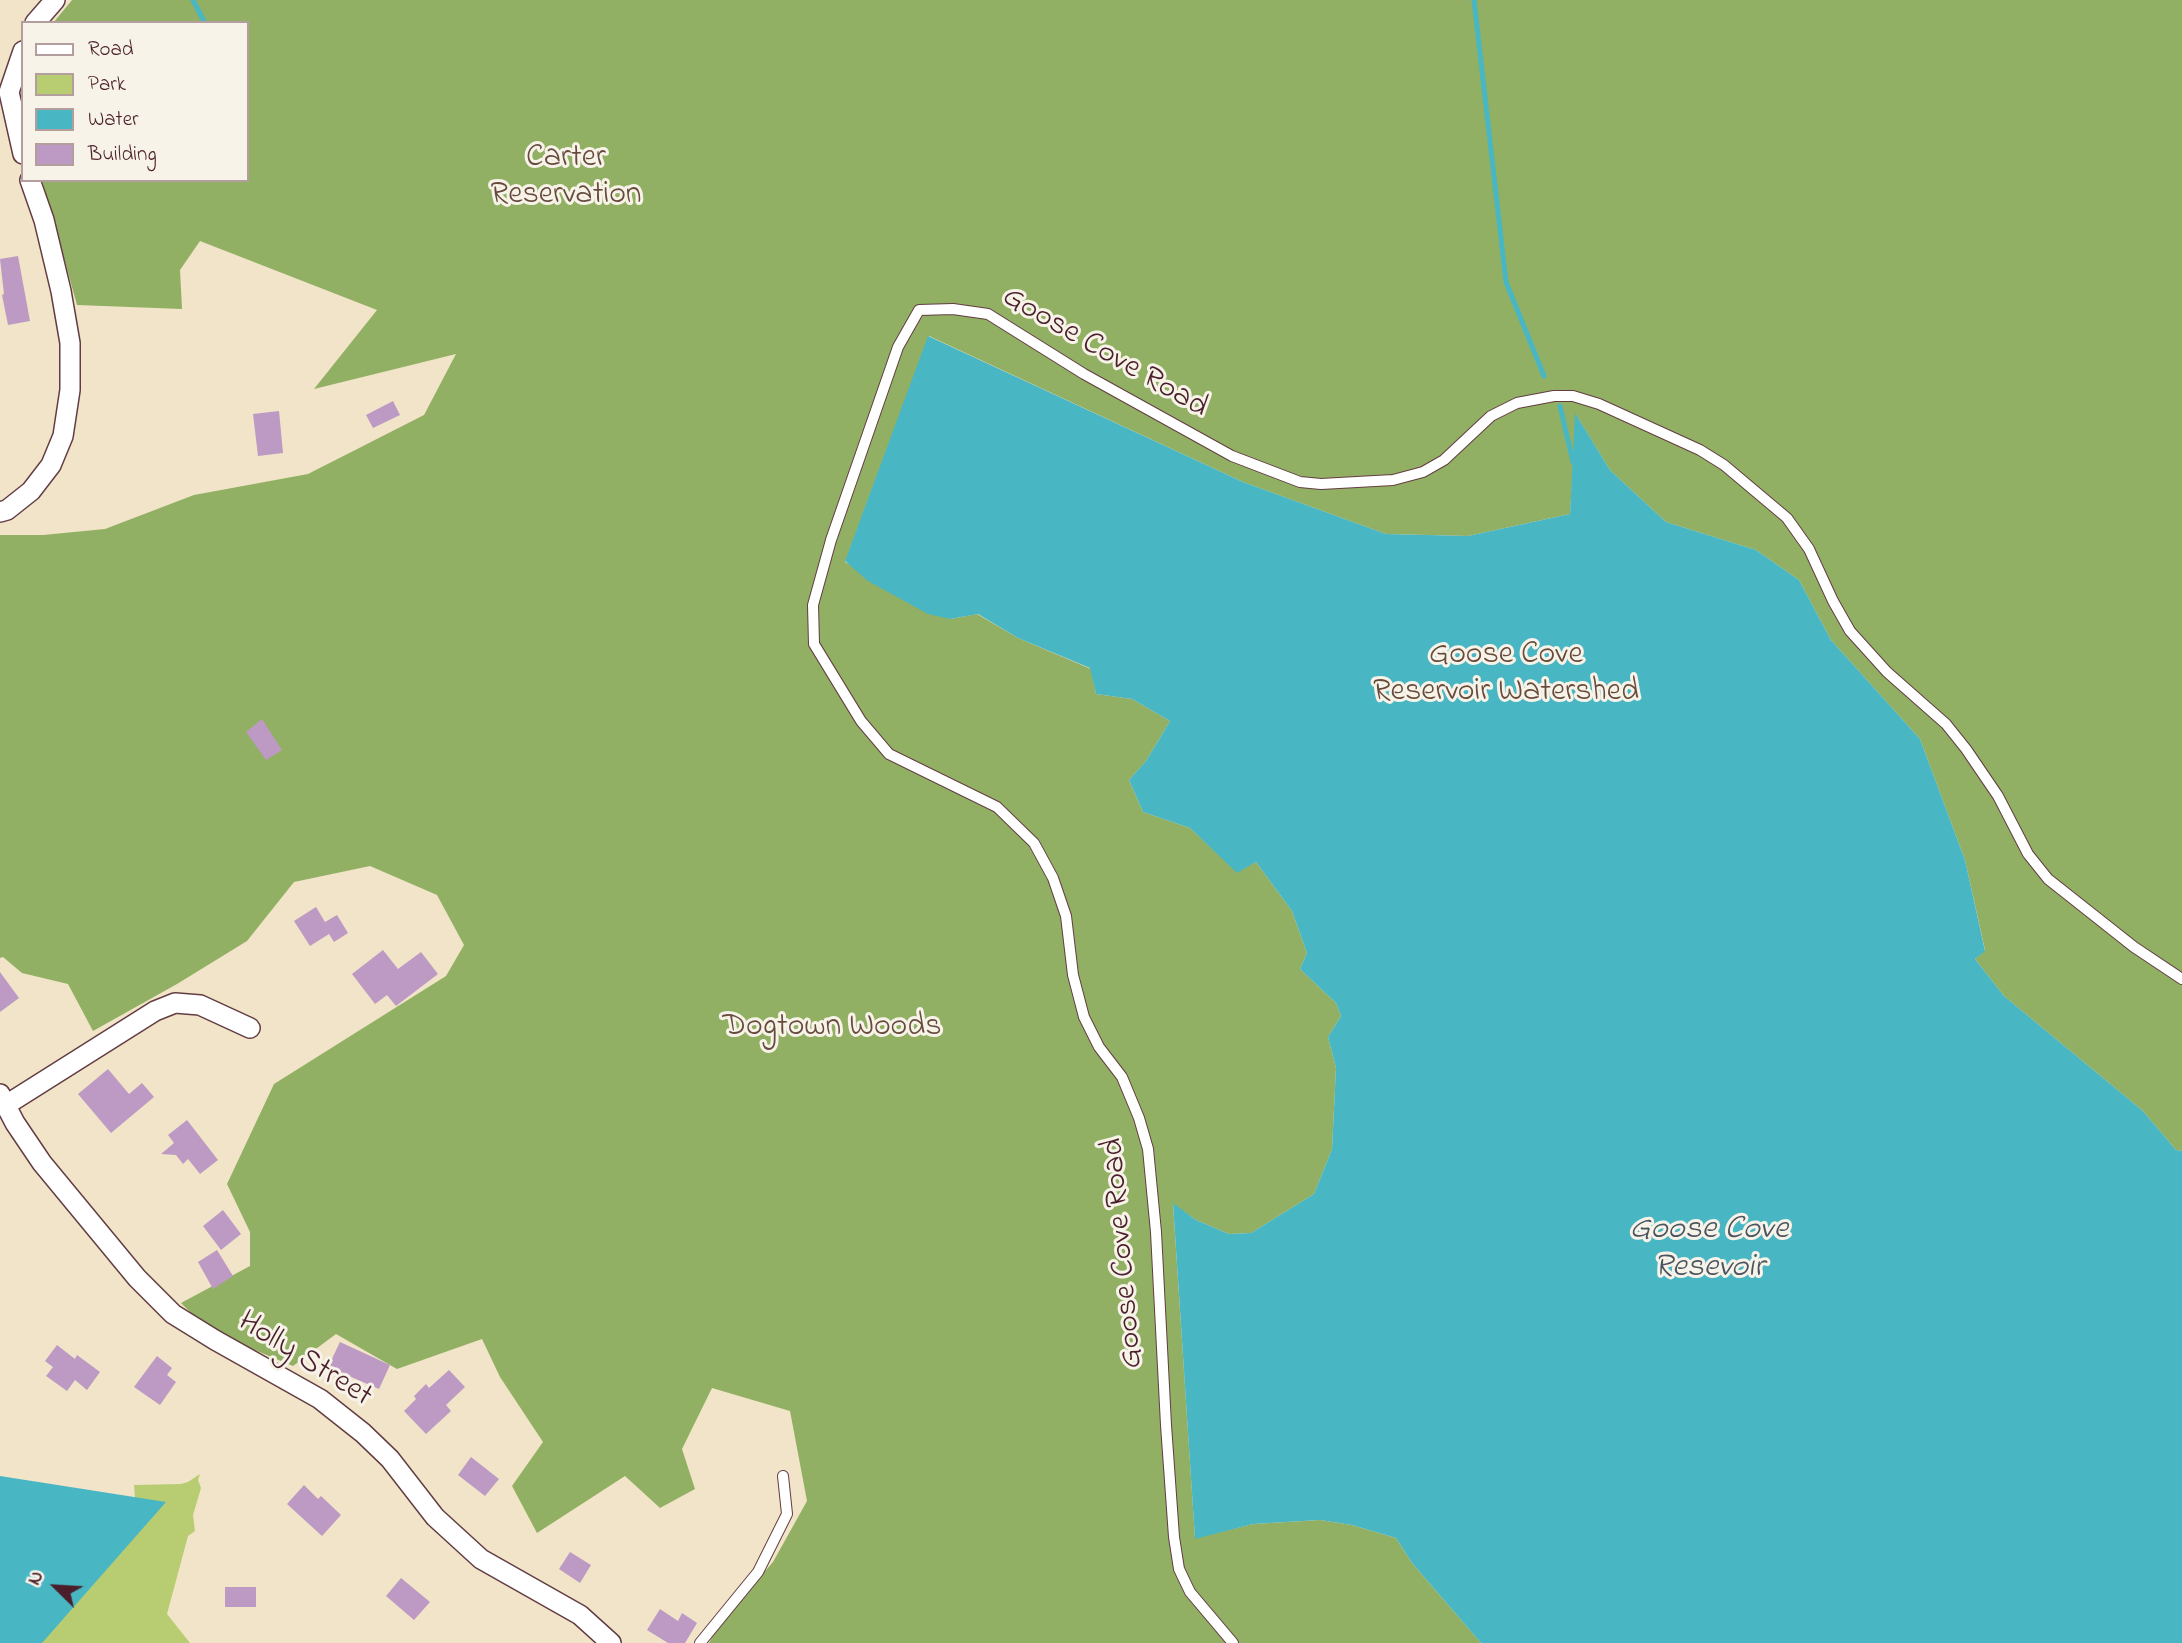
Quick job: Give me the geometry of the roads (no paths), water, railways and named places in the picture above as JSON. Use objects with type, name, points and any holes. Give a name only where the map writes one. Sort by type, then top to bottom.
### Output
[{"type":"street","points":[[38,21],[55,0]]},
{"type":"street","points":[[21,57],[9,92],[21,145]]},
{"type":"street","points":[[0,512],[7,510],[31,491],[51,465],[63,436],[70,390],[70,343],[61,291],[44,220],[31,182]]},
{"type":"street","points":[[3,1099],[155,1011],[175,1003],[200,1004],[250,1028]]},
{"type":"street","name":"Holly Street","points":[[3,1099],[42,1163],[138,1278],[173,1314],[320,1399],[363,1433],[390,1459],[435,1517],[481,1559],[580,1615],[611,1643]]},
{"type":"lane","name":"Goose Cove Road","points":[[1233,1643],[1189,1592],[1179,1569],[1168,1450],[1156,1232],[1148,1149],[1122,1077],[1099,1048],[1084,1017],[1073,975],[1066,916],[1053,878],[1034,843],[998,807],[889,754],[861,722],[814,643],[813,605],[825,559],[898,347],[919,310],[953,309],[988,314],[1084,374],[1232,456],[1300,482],[1393,480],[1423,472],[1444,460],[1491,416],[1517,403],[1554,396],[1573,396],[1599,404],[1700,450],[1735,473],[1787,518],[1809,549],[1850,631],[1887,671],[1945,724],[1966,749],[1998,796],[2028,854],[2048,879],[2134,947],[2182,979]]},
{"type":"lane","points":[[700,1643],[758,1572],[787,1514],[783,1476]]},
{"type":"water","name":"Goose Cove Resevoir","points":[[928,336],[1243,482],[1386,534],[1468,536],[1570,514],[1575,413],[1610,470],[1666,522],[1756,550],[1799,580],[1831,640],[1920,739],[1965,860],[1985,951],[1975,959],[2004,996],[2143,1111],[2176,1150],[2182,1151],[2182,1643],[1481,1643],[1412,1563],[1396,1538],[1352,1525],[1320,1520],[1253,1524],[1195,1539],[1173,1203],[1196,1220],[1229,1234],[1251,1233],[1314,1194],[1332,1149],[1336,1068],[1328,1037],[1341,1016],[1336,1003],[1300,969],[1307,953],[1292,911],[1256,862],[1237,873],[1190,828],[1143,812],[1129,780],[1146,761],[1170,721],[1132,699],[1096,694],[1090,668],[1018,638],[978,614],[950,619],[928,614],[868,581],[845,561]]},
{"type":"water","points":[[0,1476],[166,1502],[42,1643],[0,1643]]},
{"type":"waterway","points":[[193,0],[204,21]]},
{"type":"waterway","points":[[1474,0],[1506,282],[1544,376]]},
{"type":"waterway","points":[[1560,406],[1573,462]]},
{"type":"park label","name":"Carter Reservation","points":[[566,178]]},
{"type":"park label","name":"Goose Cove Reservoir Watershed","points":[[1506,676]]},
{"type":"park label","name":"Dogtown Woods","points":[[832,1029]]}]
